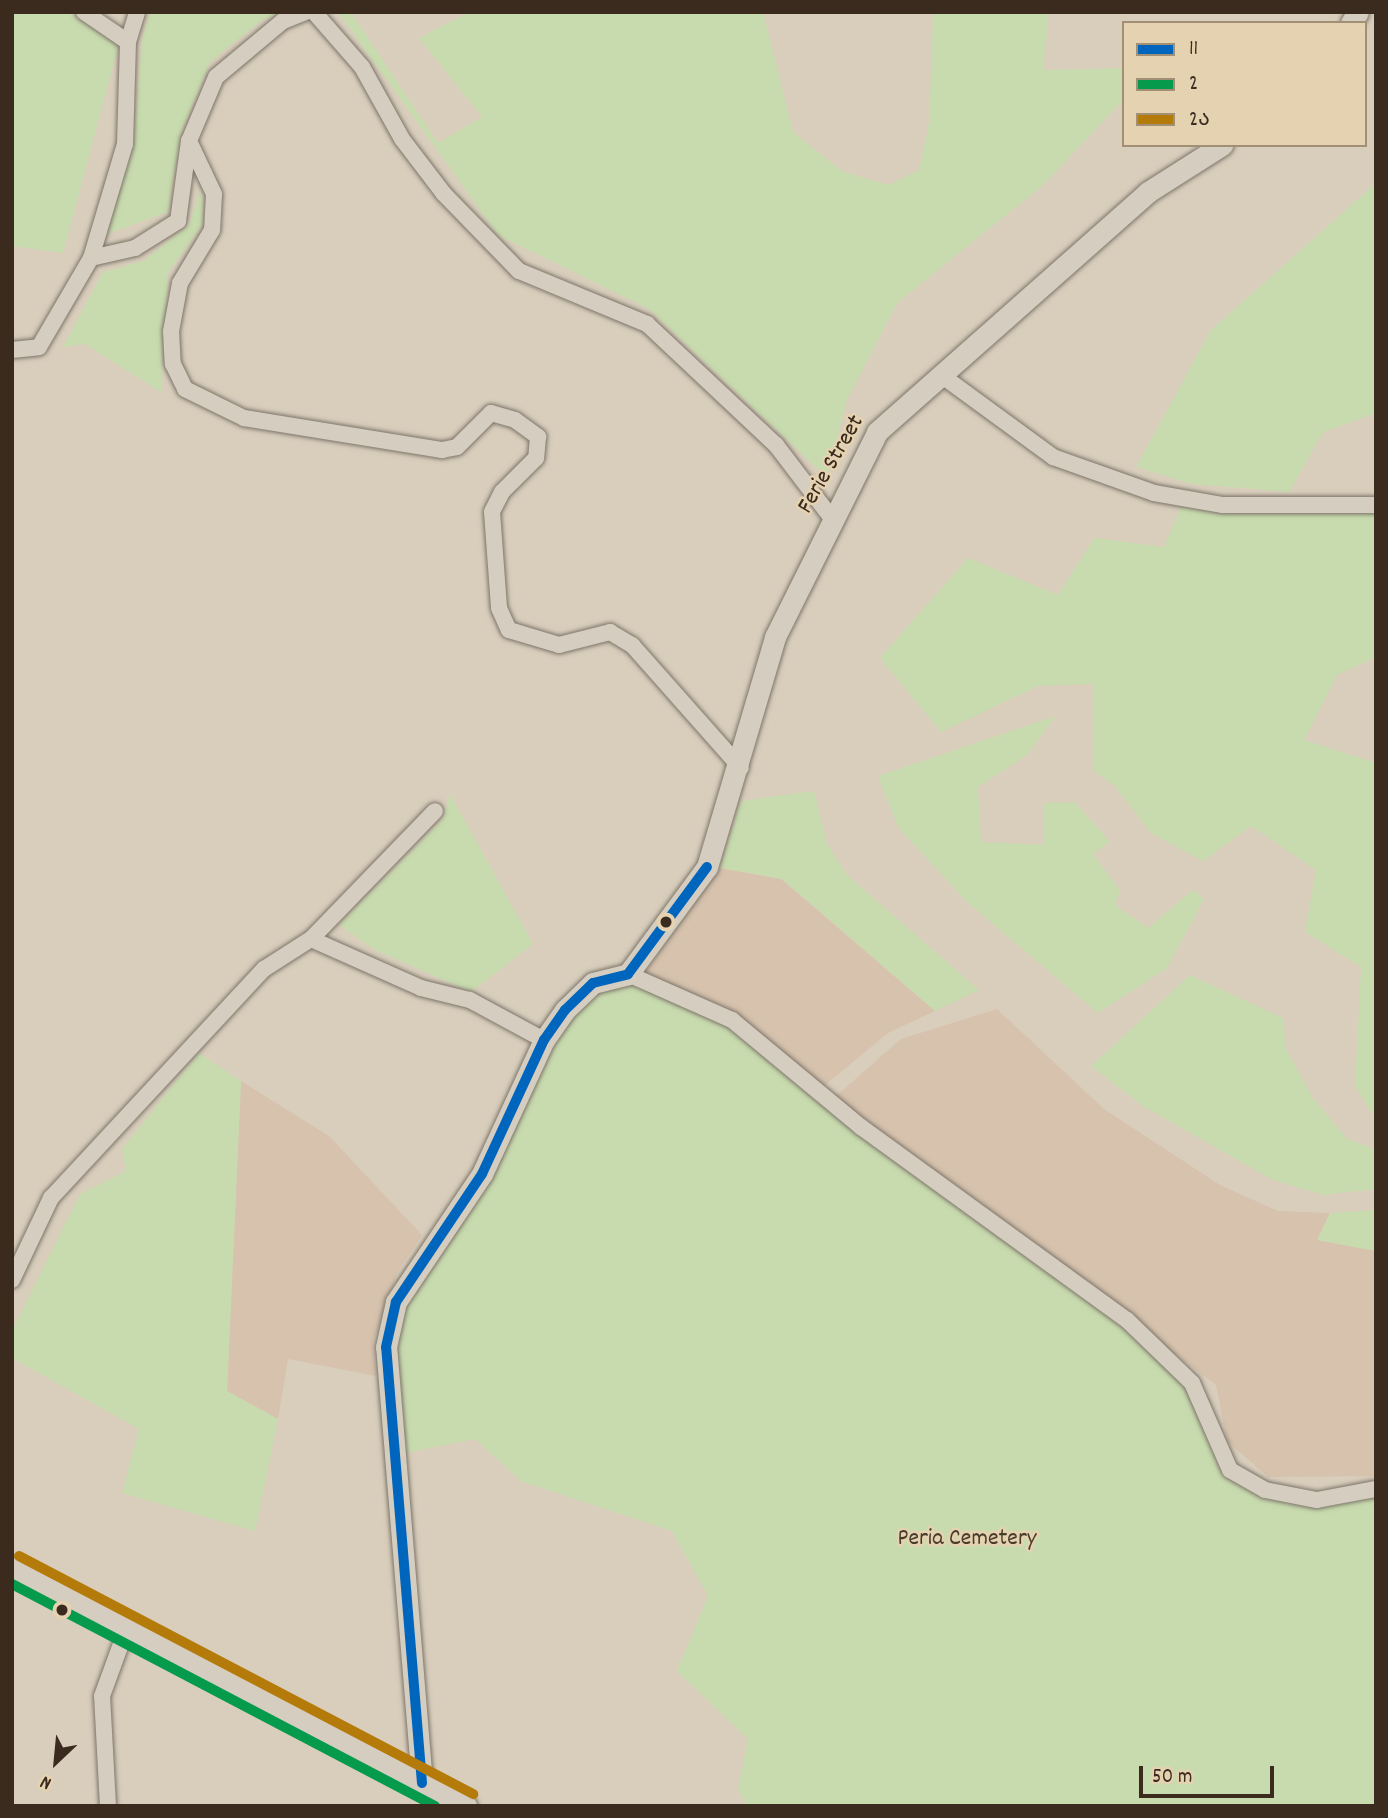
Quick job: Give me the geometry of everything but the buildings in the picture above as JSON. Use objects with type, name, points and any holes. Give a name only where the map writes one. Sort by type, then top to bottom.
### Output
[{"type":"street","points":[[84,12],[128,42]]},
{"type":"street","points":[[12,350],[39,347],[91,258],[125,144],[128,42],[137,12]]},
{"type":"street","points":[[91,258],[135,248],[178,221],[189,141],[216,78],[283,21],[305,12]]},
{"type":"street","points":[[314,12],[362,66],[402,139],[444,194],[519,271],[647,324],[776,445],[830,516]]},
{"type":"street","points":[[189,141],[214,194],[212,230],[180,284],[171,331],[173,364],[185,389],[244,418],[442,450],[457,447],[491,413],[515,420],[538,437],[536,458],[502,492],[492,512],[502,584],[499,608],[509,631],[559,645],[610,632],[621,638],[681,696],[741,768]]},
{"type":"street","name":"Ferie Street","points":[[628,974],[707,867],[741,768],[775,638],[830,516],[877,432],[919,388],[941,376],[1147,192],[1219,147]]},
{"type":"street","points":[[941,376],[1053,457],[1154,493],[1223,505],[1376,505]]},
{"type":"street","points":[[12,1280],[51,1198],[264,969],[311,939],[435,811]]},
{"type":"street","points":[[311,939],[421,988],[470,1000],[544,1040]]},
{"type":"street","points":[[422,1783],[386,1347],[396,1302],[482,1174],[544,1040],[593,983],[628,974],[732,1020],[861,1127],[1127,1320],[1192,1383],[1230,1470],[1265,1490],[1317,1500],[1376,1489]]},
{"type":"street","points":[[12,1568],[125,1633],[466,1806]]},
{"type":"street","points":[[108,1806],[102,1696],[125,1633]]},
{"type":"shaded area","points":[[720,868],[781,879],[935,1011],[888,1033],[823,1087],[644,975]]},
{"type":"shaded area","points":[[997,1009],[1104,1109],[1220,1185],[1278,1211],[1330,1213],[1317,1240],[1376,1251],[1376,1476],[1268,1477],[1227,1441],[1216,1385],[835,1097],[901,1039]]},
{"type":"shaded area","points":[[241,1081],[329,1136],[422,1235],[398,1271],[373,1342],[376,1376],[288,1359],[278,1419],[227,1391]]},
{"type":"green space","points":[[12,12],[81,12],[119,43],[63,253],[12,246]]},
{"type":"green space","points":[[150,12],[286,12],[262,20],[210,62],[180,136],[168,212],[105,235],[134,142],[142,39]]},
{"type":"green space","points":[[338,12],[351,12],[438,143],[482,117],[419,38],[469,12],[763,12],[793,132],[842,171],[888,185],[919,170],[929,123],[933,12],[1049,12],[1043,70],[1122,68],[1122,101],[1042,186],[897,303],[847,400],[827,478],[649,309],[498,235]]},
{"type":"green space","points":[[1376,183],[1376,413],[1323,432],[1289,492],[1192,484],[1136,467],[1211,330]]},
{"type":"green space","points":[[202,185],[203,224],[168,273],[161,392],[85,344],[63,347],[103,272],[143,261],[189,225]]},
{"type":"green space","points":[[1181,507],[1376,509],[1376,657],[1337,675],[1304,740],[1376,763],[1376,1119],[1355,1086],[1361,967],[1305,932],[1316,870],[1251,826],[1203,861],[1151,833],[1114,785],[1093,771],[1093,684],[1038,686],[941,732],[880,658],[968,558],[1058,595],[1094,538],[1164,547]]},
{"type":"green space","points":[[1056,716],[1027,755],[978,787],[981,842],[1044,845],[1044,803],[1075,802],[1110,842],[1093,854],[1120,891],[1115,905],[1148,928],[1193,890],[1204,899],[1167,968],[1098,1013],[967,902],[898,827],[878,776]]},
{"type":"green space","points":[[814,791],[827,844],[847,875],[979,990],[935,1011],[782,879],[720,868],[741,801]]},
{"type":"green space","points":[[450,794],[533,944],[471,992],[375,950],[339,925],[443,819]]},
{"type":"green space","name":"Peria Cemetery","points":[[628,974],[732,1020],[1124,1323],[1188,1386],[1216,1449],[1264,1492],[1376,1492],[1376,1806],[747,1806],[738,1788],[748,1739],[677,1671],[708,1596],[672,1531],[521,1481],[475,1439],[395,1455],[396,1302],[565,1010]]},
{"type":"green space","points":[[1190,975],[1283,1018],[1286,1049],[1312,1097],[1347,1139],[1376,1150],[1376,1189],[1323,1195],[1273,1180],[1143,1106],[1091,1066]]},
{"type":"green space","points":[[199,1053],[241,1081],[227,1391],[278,1419],[255,1531],[122,1493],[139,1429],[12,1358],[12,1331],[80,1194],[126,1171],[122,1149]]},
{"type":"green space","points":[[1376,1210],[1376,1251],[1317,1240],[1330,1213]]},
{"type":"transit line","name":"11","points":[[422,1783],[386,1347],[396,1302],[482,1174],[544,1040],[565,1010],[593,983],[628,974],[707,867]]},
{"type":"transit line","name":"2ა","points":[[19,1556],[473,1794]]},
{"type":"transit line","name":"2","points":[[12,1584],[435,1806]]}]
